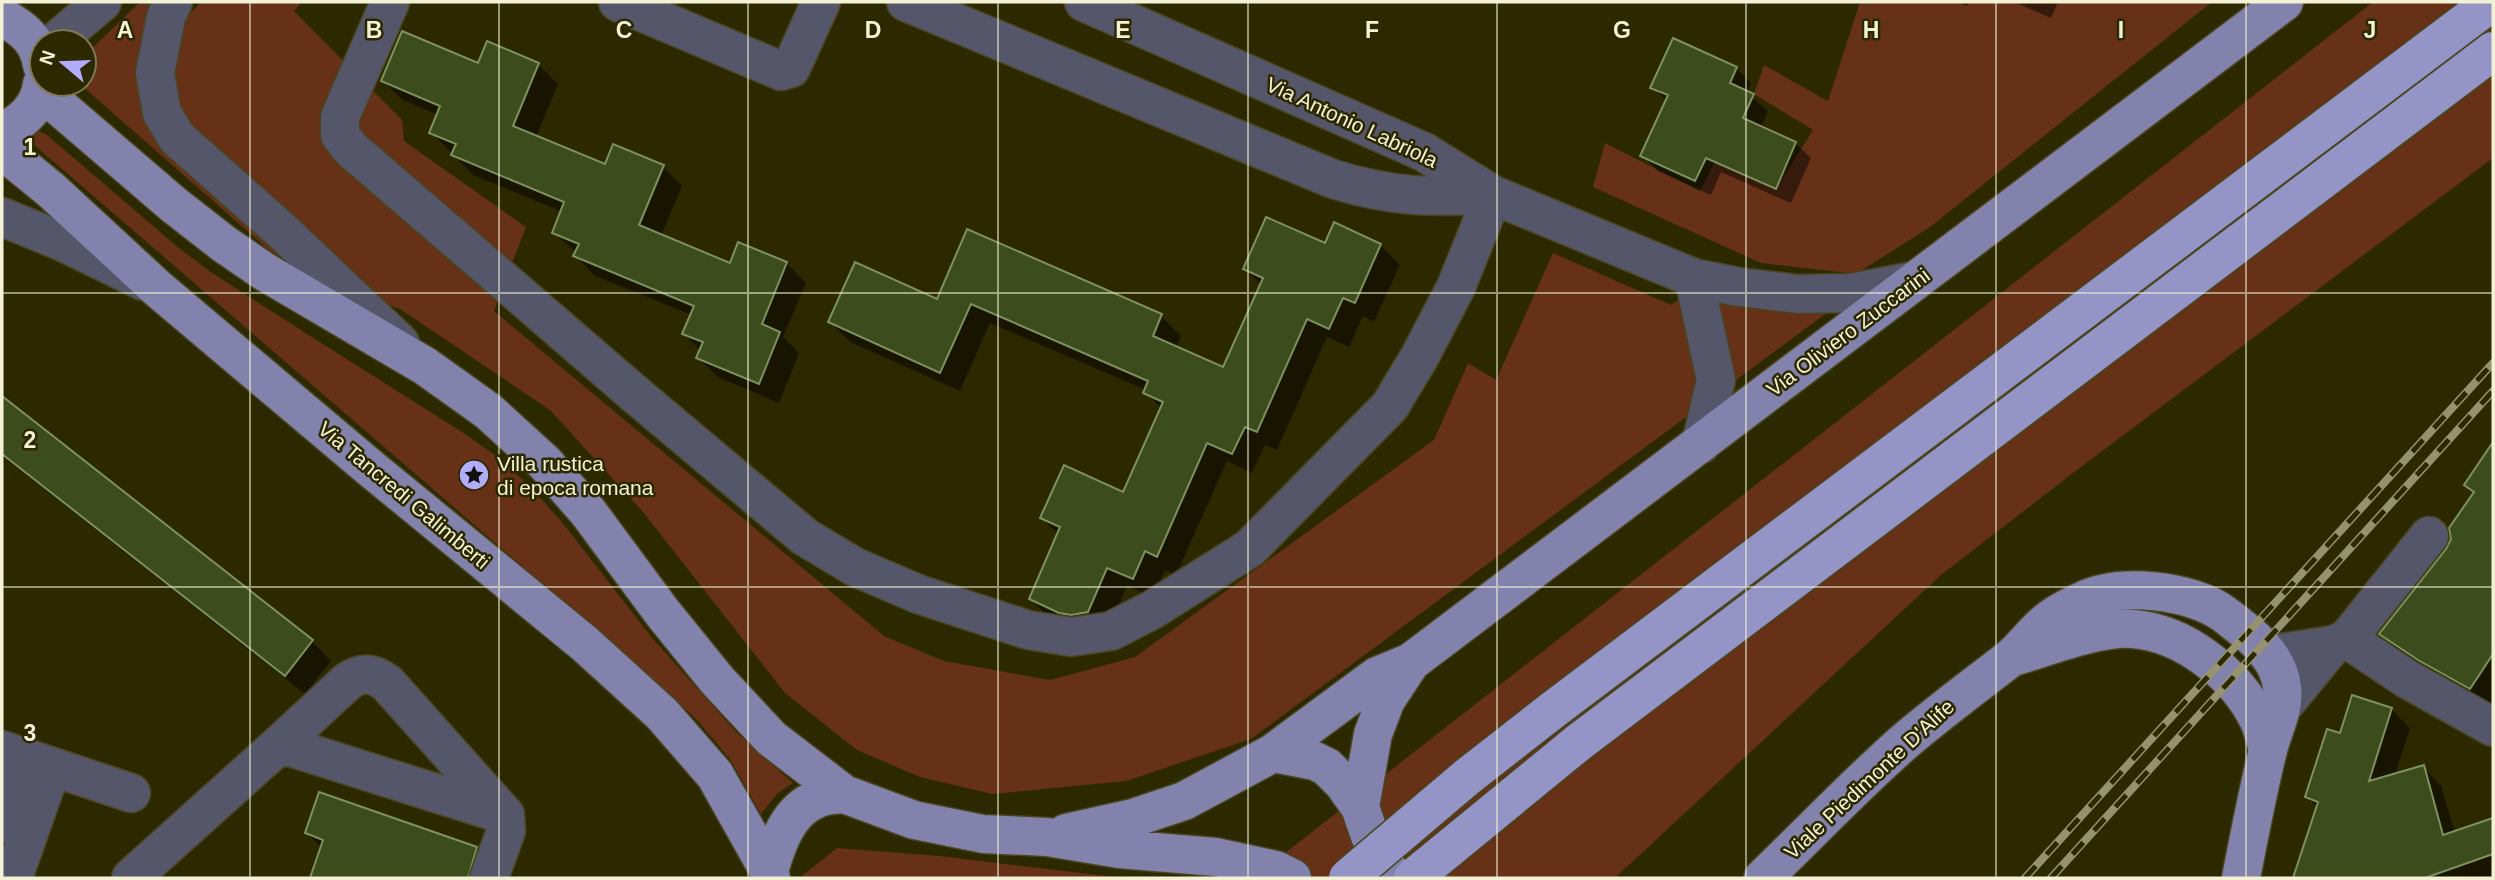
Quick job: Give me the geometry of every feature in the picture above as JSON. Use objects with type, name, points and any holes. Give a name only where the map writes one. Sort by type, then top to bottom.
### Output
[{"type":"highway","points":[[1348,878],[1554,709],[2491,2]]},
{"type":"highway","points":[[1413,878],[1590,734],[2493,51]]},
{"type":"main road","name":"Via Oliviero Zuccarini","points":[[1273,753],[1377,676],[1411,662],[2284,2]]},
{"type":"main road","points":[[2,16],[23,28],[28,34]]},
{"type":"main road","points":[[2,132],[21,122],[35,105],[37,98]]},
{"type":"main road","points":[[75,98],[174,205],[224,244],[265,272],[425,366],[488,411],[545,463],[588,512],[662,612],[717,680],[771,738],[844,794],[914,820],[983,834],[1046,837],[1119,849],[1216,857],[1276,870],[1292,878]]},
{"type":"main road","name":"Via Tancredi Galimberti","points":[[2,150],[51,190],[157,288],[585,644],[662,714],[715,775],[770,874]]},
{"type":"main road","name":"Viale Piedimonte D'Alife","points":[[1763,878],[1902,744],[2011,658],[2049,620],[2084,600],[2111,592],[2145,589],[2183,597],[2219,611],[2252,635],[2277,670],[2282,686],[2282,707],[2268,750],[2244,874]]},
{"type":"main road","name":"Viale Piedimonte D'Alife","points":[[2011,658],[2109,631],[2132,629],[2168,638],[2195,651],[2225,674],[2248,701],[2259,721],[2268,750]]},
{"type":"main road","name":"Via Oliviero Zuccarini","points":[[1360,807],[1373,734],[1386,701],[1411,662]]},
{"type":"main road","points":[[1046,837],[1133,818],[1184,801],[1273,753],[1315,761],[1327,767],[1343,783],[1360,807],[1370,835],[1393,878]]},
{"type":"main road","name":"Via Tancredi Galimberti","points":[[770,874],[779,839],[796,814],[816,799],[844,794]]},
{"type":"street","points":[[2,16],[20,2]]},
{"type":"street","points":[[78,28],[102,2]]},
{"type":"street","points":[[173,2],[166,17],[155,74],[162,113],[177,138],[281,230],[425,366]]},
{"type":"street","points":[[390,2],[340,117],[340,135],[352,149],[635,395],[805,537],[855,568],[918,594],[1028,630],[1071,637],[1111,631],[1152,610],[1250,548],[1390,407],[1456,287],[1493,195],[1396,195],[1334,179],[906,2]]},
{"type":"street","points":[[618,2],[780,71],[791,68],[821,2]]},
{"type":"street","name":"Via Antonio Labriola","points":[[1084,2],[1149,14],[1424,152],[1493,195],[1694,278],[1740,288],[1798,294],[1851,293],[1913,281]]},
{"type":"street","points":[[2,217],[63,242],[157,288]]},
{"type":"street","points":[[1694,278],[1716,380],[1701,444]]},
{"type":"street","points":[[2282,707],[2429,536]]},
{"type":"street","points":[[2268,654],[2340,642],[2493,727]]},
{"type":"street","points":[[131,878],[348,681],[367,673],[387,683],[505,815],[506,831],[489,878]]},
{"type":"street","points":[[280,744],[505,815]]},
{"type":"street","points":[[26,758],[131,793]]},
{"type":"street","points":[[2,824],[26,758]]},
{"type":"street","points":[[11,869],[26,758]]},
{"type":"shaded area","points":[[140,2],[156,2],[178,26],[201,2],[302,2],[294,11],[402,120],[404,141],[526,227],[494,311],[884,636],[944,661],[1050,680],[1135,657],[1434,440],[1468,363],[1496,380],[1553,253],[1671,305],[1706,280],[1828,312],[1251,739],[1126,781],[992,794],[920,777],[857,750],[785,693],[643,512],[550,410],[400,309],[288,267],[96,98],[98,42]]},
{"type":"shaded area","points":[[1860,2],[2212,2],[1930,227],[1856,274],[1761,263],[1593,187],[1605,143],[1700,191],[1715,162],[1776,189],[1813,130],[1754,94],[1764,65],[1828,101]]},
{"type":"shaded area","points":[[2373,2],[2493,2],[2493,158],[1941,575],[1615,878],[1253,878]]},
{"type":"shaded area","points":[[37,130],[47,135],[180,249],[211,272],[502,460],[562,522],[653,639],[737,733],[793,783],[778,793],[761,814],[730,759],[697,720],[33,144],[31,135]]},
{"type":"shaded area","points":[[837,848],[939,856],[1123,878],[799,878]]},
{"type":"building","points":[[402,31],[478,63],[487,41],[539,63],[513,126],[605,164],[613,144],[664,165],[639,225],[730,263],[738,242],[787,262],[762,324],[780,332],[759,384],[696,358],[703,342],[682,334],[694,306],[573,256],[579,244],[552,233],[564,202],[451,155],[456,144],[429,133],[440,106],[381,81]]},
{"type":"building","points":[[1673,38],[1737,67],[1730,83],[1754,94],[1743,118],[1796,142],[1776,189],[1706,158],[1695,181],[1640,156],[1668,95],[1650,88]]},
{"type":"building","points":[[1266,217],[1325,243],[1334,222],[1381,244],[1355,303],[1343,298],[1329,329],[1307,319],[1257,432],[1245,427],[1232,454],[1207,443],[1157,557],[1145,551],[1133,579],[1107,568],[1088,612],[1071,615],[1059,613],[1029,599],[1060,527],[1040,518],[1064,465],[1123,492],[1163,402],[1143,393],[1148,381],[971,304],[940,373],[828,322],[855,262],[937,299],[967,229],[1162,314],[1153,336],[1223,367],[1263,278],[1243,269]]},
{"type":"building","points":[[2,396],[313,640],[285,676],[2,454]]},
{"type":"building","points":[[2493,442],[2493,654],[2470,689],[2379,634],[2446,549],[2451,539],[2449,528],[2474,492],[2464,485]]},
{"type":"building","points":[[2352,695],[2392,708],[2369,781],[2424,765],[2443,835],[2493,818],[2493,854],[2425,878],[2293,878],[2318,802],[2305,797],[2327,729],[2340,733]]},
{"type":"building","points":[[319,792],[477,847],[468,878],[310,878],[323,840],[305,833]]},
{"type":"railway","points":[[2025,878],[2493,363]]},
{"type":"railway","points":[[2051,878],[2493,391]]},
{"type":"place","name":"Villa rustica di epoca romana","points":[[474,475]]}]
